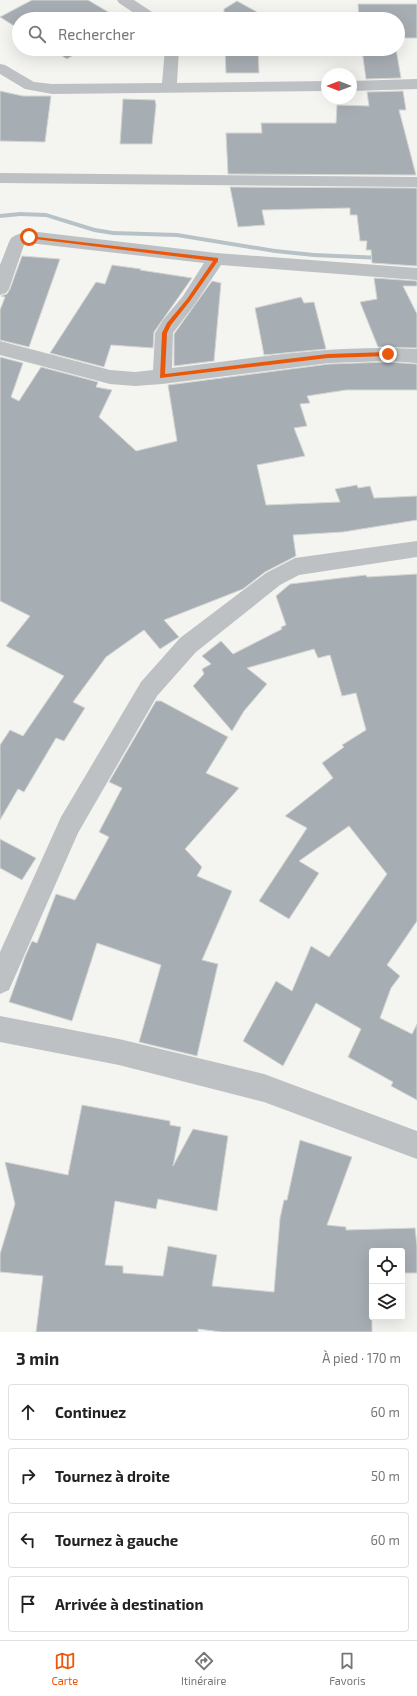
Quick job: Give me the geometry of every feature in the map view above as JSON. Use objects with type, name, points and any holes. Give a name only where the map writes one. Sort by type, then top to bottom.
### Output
[{"type":"street","points":[[124,0],[142,12]]},
{"type":"street","points":[[168,88],[171,56]]},
{"type":"street","points":[[0,68],[30,86],[52,89],[321,86]]},
{"type":"street","points":[[357,86],[417,84]]},
{"type":"street","points":[[0,178],[417,182]]},
{"type":"street","points":[[0,289],[18,242],[29,237],[216,259],[417,274]]},
{"type":"street","points":[[162,377],[164,333],[169,324],[189,300],[216,259]]},
{"type":"street","points":[[0,348],[110,377],[135,379],[162,377],[328,356],[388,354],[417,356]]},
{"type":"street","points":[[0,981],[69,825],[149,689],[188,645],[273,579],[290,569],[417,549]]},
{"type":"street","points":[[0,1029],[118,1052],[264,1088],[417,1145]]},
{"type":"building","points":[[32,0],[88,0],[108,12],[12,12],[12,25],[0,17]]},
{"type":"building","points":[[237,1],[257,12],[224,12],[224,9]]},
{"type":"building","points":[[358,4],[417,4],[417,38],[405,38],[405,12],[359,12]]},
{"type":"building","points":[[62,56],[72,56],[67,59]]},
{"type":"building","points":[[225,56],[258,56],[259,73],[226,73]]},
{"type":"building","points":[[363,56],[397,56],[401,78],[366,79]]},
{"type":"building","points":[[0,91],[23,96],[51,96],[45,142],[0,141]]},
{"type":"building","points":[[403,91],[406,110],[399,110],[416,175],[228,174],[226,133],[262,133],[261,123],[336,123],[337,105],[369,106],[367,92]]},
{"type":"building","points":[[123,99],[155,100],[156,105],[152,144],[120,144]]},
{"type":"building","points":[[230,187],[417,188],[417,266],[372,263],[371,250],[366,250],[367,241],[360,241],[357,215],[350,215],[350,208],[262,210],[265,225],[238,227]]},
{"type":"building","points":[[22,256],[60,259],[29,347],[0,340],[0,310],[5,297],[1,296],[7,294],[10,289]]},
{"type":"building","points":[[112,265],[192,278],[154,332],[153,348],[111,345],[104,367],[50,353],[96,282],[105,284]]},
{"type":"building","points":[[374,278],[417,281],[417,286],[403,286],[417,314],[417,348],[378,347],[360,302],[377,299]]},
{"type":"building","points":[[212,281],[221,283],[214,361],[174,366],[174,334]]},
{"type":"building","points":[[301,297],[304,303],[314,302],[326,349],[264,355],[255,308]]},
{"type":"building","points":[[0,357],[23,363],[11,397],[19,401],[41,367],[98,382],[96,387],[112,390],[99,417],[136,451],[177,441],[168,385],[329,364],[388,362],[417,364],[417,390],[346,390],[307,396],[310,403],[300,404],[307,426],[294,428],[305,456],[257,465],[266,505],[340,502],[335,489],[357,485],[358,488],[370,486],[374,498],[417,496],[417,520],[343,532],[293,535],[296,556],[265,572],[243,589],[164,620],[179,637],[160,649],[144,630],[106,657],[73,702],[85,708],[64,741],[56,738],[24,792],[18,789],[0,820],[0,745],[10,730],[23,736],[64,676],[6,646],[30,616],[0,601]]},
{"type":"building","points":[[417,574],[417,921],[387,965],[400,976],[391,988],[380,1018],[412,1034],[417,1024],[417,1100],[391,1086],[393,1082],[348,1057],[361,1029],[316,1003],[283,1066],[243,1041],[276,981],[292,991],[311,946],[329,957],[387,874],[349,826],[299,861],[319,873],[289,919],[259,901],[307,828],[285,816],[333,778],[322,763],[344,747],[342,745],[366,730],[356,693],[342,696],[330,655],[318,658],[314,649],[247,668],[267,684],[244,711],[232,731],[193,686],[204,674],[202,669],[211,664],[202,656],[221,641],[233,654],[282,629],[281,627],[286,625],[276,596],[290,584],[366,575],[367,577]]},
{"type":"building","points":[[156,701],[161,701],[228,737],[206,773],[239,788],[185,849],[202,867],[197,876],[232,891],[202,960],[218,964],[197,1056],[139,1042],[161,965],[97,943],[72,1021],[9,1002],[25,957],[32,941],[37,943],[56,894],[75,900],[109,837],[99,832],[122,788],[109,782]]},
{"type":"building","points":[[0,839],[36,858],[22,880],[0,868]]},
{"type":"building","points":[[82,1105],[170,1121],[170,1125],[181,1127],[173,1166],[193,1129],[228,1136],[217,1211],[158,1199],[156,1209],[115,1201],[105,1265],[123,1266],[123,1273],[163,1276],[168,1246],[217,1255],[212,1286],[274,1292],[280,1218],[284,1200],[287,1200],[300,1140],[352,1157],[327,1225],[346,1227],[346,1230],[415,1228],[417,1273],[405,1273],[405,1248],[369,1248],[369,1320],[372,1320],[372,1332],[222,1332],[198,1329],[198,1332],[36,1332],[43,1276],[0,1272],[0,1254],[15,1204],[5,1162],[68,1175]]},
{"type":"waterway","points":[[0,216],[20,214],[46,215],[94,230],[113,233],[177,235],[275,251],[314,255],[382,258]]},
{"type":"route","points":[[29,237],[216,259],[189,300],[169,324],[164,333],[162,377],[328,356],[388,354]]}]
